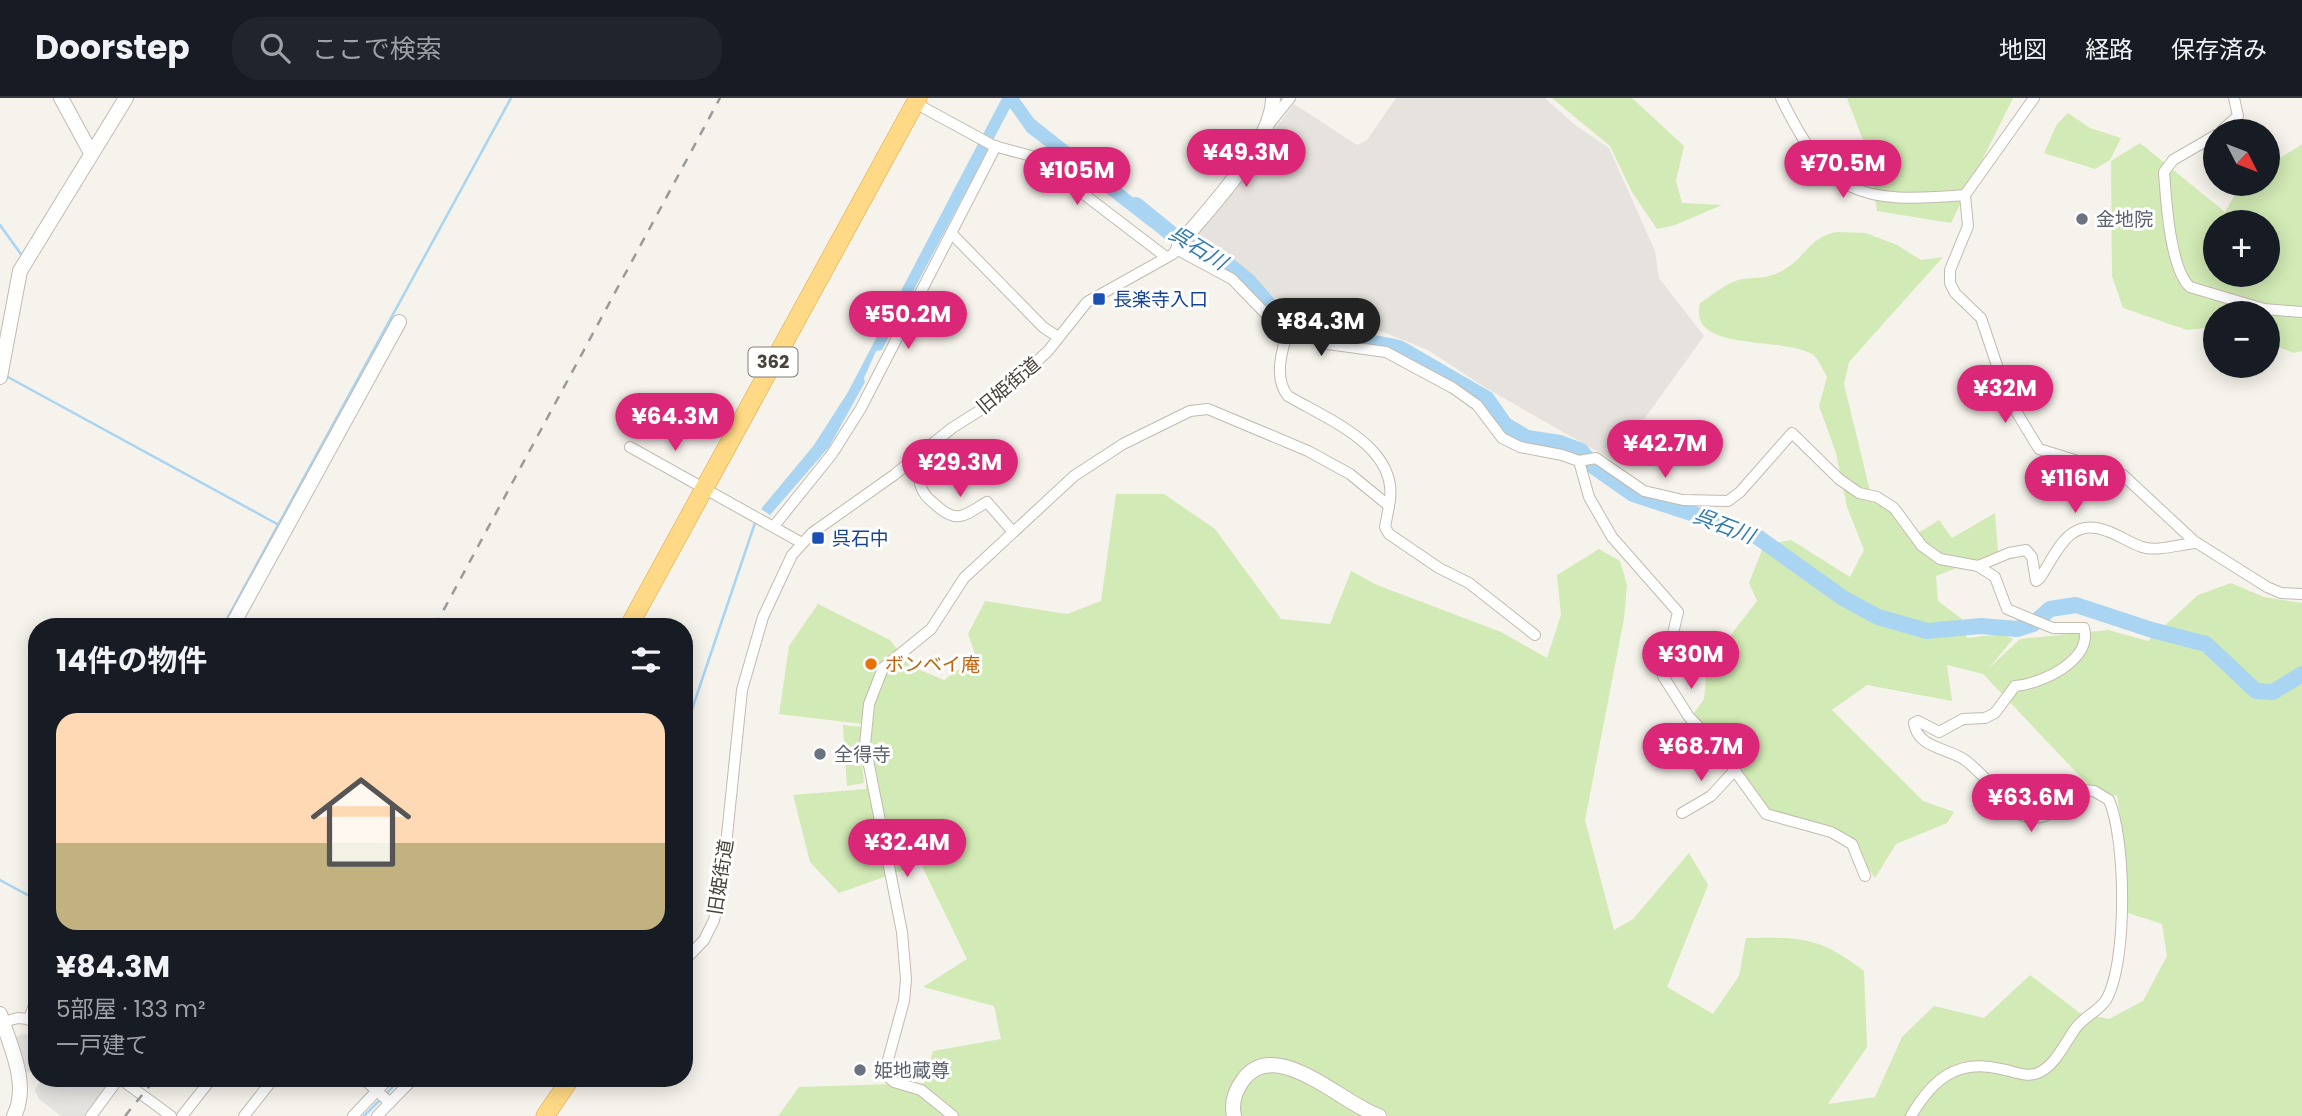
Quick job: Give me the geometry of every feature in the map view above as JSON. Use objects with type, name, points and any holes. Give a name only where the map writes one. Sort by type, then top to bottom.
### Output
[{"type":"highway","name":"362","points":[[633,618],[916,101]]},
{"type":"highway","points":[[545,1116],[564,1087]]},
{"type":"street","points":[[61,98],[91,153]]},
{"type":"street","points":[[0,377],[20,271],[126,98]]},
{"type":"street","points":[[1270,123],[1273,98]]},
{"type":"street","name":"旧姫街道","points":[[693,952],[704,940],[714,920],[722,884],[742,690],[763,617],[788,562],[802,542],[933,443],[990,404],[1029,371],[1087,302],[1166,257],[1181,243],[1253,152],[1270,123],[1290,98]]},
{"type":"street","points":[[1781,98],[1812,156],[1838,180],[1861,192],[1884,196],[1965,195]]},
{"type":"street","points":[[2034,98],[1965,195],[1968,226],[1950,270],[1950,283],[1955,293],[1981,318],[2008,398],[2039,449],[2123,475],[2196,543],[2267,587],[2281,593],[2302,594]]},
{"type":"street","points":[[2234,98],[2238,116],[2235,119]]},
{"type":"street","points":[[916,101],[995,146],[1035,157],[1166,257]]},
{"type":"street","points":[[2203,143],[2173,160],[2164,172],[2174,248],[2182,279],[2190,287],[2264,309],[2302,312]]},
{"type":"street","points":[[772,525],[832,454],[861,408],[995,146]]},
{"type":"street","points":[[951,233],[1043,327],[1058,337]]},
{"type":"street","points":[[1181,243],[1232,279],[1264,312],[1289,328],[1328,344],[1386,352],[1469,399],[1502,438],[1520,447],[1562,454],[1580,461],[1596,458],[1644,491],[1683,500],[1728,501],[1740,492],[1792,433],[1839,479],[1858,493],[1877,497],[1894,508],[1922,546],[1940,559],[1978,566],[1994,577],[2007,609],[2053,628],[2084,628],[2081,649],[2056,674],[2033,685],[2015,686],[1995,713],[1986,718],[1963,719],[1940,732],[1918,721],[1913,723],[1915,731],[1935,748],[1963,759],[2002,799],[2030,818],[2053,815],[2082,790],[2094,791],[2109,800],[2117,828],[2123,896],[2117,960],[2106,1000],[2079,1023],[2045,1069],[2026,1075],[1997,1068],[1955,1070],[1938,1078],[1911,1116]]},
{"type":"street","points":[[236,618],[399,322]]},
{"type":"street","points":[[1289,328],[1281,364],[1282,388],[1288,396],[1357,438],[1383,460],[1392,484],[1385,527],[1389,534],[1439,568],[1469,583],[1535,635]]},
{"type":"street","points":[[953,1116],[921,1090],[894,1082],[887,1076],[886,1068],[904,1001],[906,979],[902,932],[866,765],[869,704],[883,668],[931,629],[964,578],[1074,476],[1108,453],[1176,416],[1208,409],[1308,452],[1350,474],[1389,506]]},
{"type":"street","points":[[933,443],[939,456],[920,484],[923,494],[948,517],[960,517],[987,502],[1013,532]]},
{"type":"street","points":[[630,447],[802,542]]},
{"type":"street","points":[[1580,461],[1589,497],[1612,537],[1678,612],[1662,676],[1689,717],[1717,746],[1766,814],[1830,832],[1852,844],[1865,876]]},
{"type":"street","points":[[1978,566],[2009,552],[2026,550],[2032,557],[2036,581],[2069,533],[2088,527],[2105,530],[2144,548],[2196,543]]},
{"type":"street","points":[[1682,813],[1711,796],[1734,771]]},
{"type":"street","points":[[14,1116],[20,1099],[20,1085],[1,1018],[28,1020]]},
{"type":"street","points":[[1234,1116],[1235,1091],[1247,1075],[1263,1065],[1287,1066],[1379,1116]]},
{"type":"street","points":[[91,1116],[112,1087]]},
{"type":"street","points":[[131,1087],[171,1116]]},
{"type":"street","points":[[182,1116],[205,1087]]},
{"type":"street","points":[[244,1116],[267,1087]]},
{"type":"street","points":[[373,1087],[390,1103]]},
{"type":"street","points":[[353,1116],[381,1087]]},
{"type":"street","points":[[377,1116],[405,1087]]},
{"type":"shaded area","points":[[1396,98],[1545,98],[1575,125],[1609,148],[1655,251],[1659,278],[1704,336],[1614,461],[1486,388],[1428,350],[1376,329],[1339,327],[1302,317],[1269,293],[1227,254],[1193,237],[1294,104],[1357,145],[1367,140]]},
{"type":"shaded area","points":[[28,1035],[28,1072],[25,1072],[14,1037]]},
{"type":"shaded area","points":[[37,1087],[106,1087],[84,1116],[61,1116],[39,1099],[35,1090]]},
{"type":"green space","points":[[1552,98],[1632,98],[1684,146],[1676,181],[1682,203],[1722,205],[1675,225],[1657,229],[1632,192],[1610,146]]},
{"type":"green space","points":[[1847,98],[2013,98],[1951,223],[1877,211],[1867,151]]},
{"type":"green space","points":[[2068,113],[2090,128],[2121,138],[2110,160],[2095,169],[2044,153],[2057,124]]},
{"type":"green space","points":[[2140,143],[2223,210],[2203,210],[2203,287],[2280,287],[2280,210],[2226,210],[2234,196],[2280,196],[2280,158],[2302,144],[2302,351],[2294,353],[2280,348],[2280,301],[2203,301],[2203,328],[2187,330],[2123,308],[2112,276],[2111,161]]},
{"type":"green space","points":[[1837,232],[1866,233],[1897,245],[1921,260],[1943,257],[1849,362],[1844,384],[1870,491],[1915,535],[1939,520],[1952,538],[1995,513],[1998,552],[1936,576],[1938,601],[1962,619],[1967,638],[2002,634],[2013,639],[1989,668],[2020,639],[2108,630],[2148,641],[2198,595],[2231,583],[2264,597],[2302,603],[2302,1116],[778,1116],[799,1087],[924,1083],[933,1051],[1001,1039],[994,1006],[923,987],[967,959],[921,864],[839,893],[810,862],[793,795],[866,789],[871,725],[779,714],[789,646],[818,604],[890,640],[910,666],[944,680],[976,657],[968,634],[985,601],[1067,614],[1101,601],[1116,494],[1164,494],[1215,529],[1281,619],[1330,624],[1351,571],[1377,585],[1501,632],[1547,658],[1561,615],[1557,575],[1599,549],[1620,561],[1627,585],[1624,619],[1585,820],[1614,930],[1633,919],[1689,853],[1708,885],[1667,987],[1713,1014],[1739,976],[1746,938],[1809,941],[1835,951],[1864,971],[1867,1047],[1828,1104],[1875,1097],[1902,1037],[1934,1006],[1984,1018],[2030,975],[2080,1013],[2109,1019],[2143,1001],[2167,956],[2162,924],[2122,911],[2125,846],[2117,796],[2094,791],[1983,674],[1947,665],[1952,701],[1867,685],[1832,710],[1923,801],[1954,812],[1947,823],[1896,844],[1875,878],[1847,841],[1766,814],[1722,753],[1688,721],[1704,699],[1708,654],[1729,637],[1757,601],[1749,583],[1764,545],[1791,540],[1850,577],[1864,550],[1847,507],[1836,453],[1819,406],[1827,377],[1816,358],[1798,349],[1722,336],[1708,330],[1700,319],[1700,303],[1732,282],[1780,272],[1814,242]]},
{"type":"green space","points":[[843,725],[862,727],[860,742],[864,783],[847,786]]},
{"type":"water","points":[[1002,98],[1019,98],[1034,119],[1154,214],[1150,227],[1027,132],[1010,108],[882,350],[876,351],[864,378],[865,382],[829,447],[770,515],[761,509],[814,445],[848,392]]},
{"type":"waterway","points":[[227,618],[511,98]]},
{"type":"waterway","name":"呉石川","points":[[1136,205],[1174,236],[1226,263],[1249,282],[1270,306],[1287,317],[1345,337],[1399,348],[1487,399],[1505,425],[1527,438],[1560,443],[1581,451],[1593,466],[1633,494],[1752,533],[1843,598],[1878,617],[1927,631],[1981,626],[2017,629],[2033,624],[2050,609],[2076,605],[2152,630],[2206,644],[2256,691],[2273,692],[2302,674]]},
{"type":"waterway","points":[[0,225],[23,257]]},
{"type":"waterway","points":[[6,376],[279,525]]},
{"type":"waterway","points":[[693,706],[756,520]]},
{"type":"waterway","points":[[0,880],[28,895]]},
{"type":"waterway","points":[[386,1094],[393,1087]]},
{"type":"waterway","points":[[364,1116],[382,1098]]},
{"type":"railway","points":[[439,618],[720,98]]},
{"type":"railway","points":[[125,1116],[149,1087]]},
{"type":"place","name":"金地院","points":[[2082,219]]},
{"type":"place","name":"長楽寺入口","points":[[1099,299]]},
{"type":"place","name":"呉石中","points":[[818,538]]},
{"type":"place","name":"ボンベイ庵","points":[[871,664]]},
{"type":"place","name":"全得寺","points":[[820,754]]},
{"type":"place","name":"姫地蔵尊","points":[[860,1070]]}]
